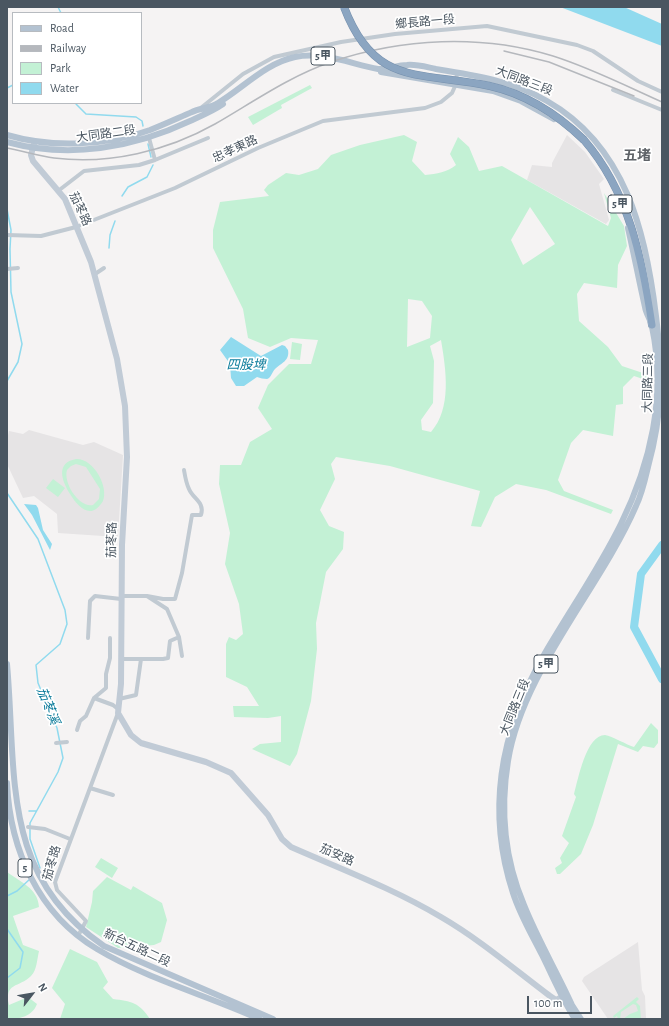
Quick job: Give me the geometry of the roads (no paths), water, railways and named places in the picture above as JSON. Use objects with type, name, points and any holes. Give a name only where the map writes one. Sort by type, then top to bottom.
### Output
[{"type":"highway","points":[[346,7],[361,41],[378,61],[391,68],[408,73],[490,86],[515,94],[557,116],[584,137],[605,160],[624,195],[636,232],[655,312]]},
{"type":"highway","points":[[584,137],[607,169],[632,226],[652,325]]},
{"type":"main road","name":"大同路三段","points":[[201,108],[216,105],[278,62],[294,57],[312,54],[386,70],[404,64],[457,72],[500,81],[545,99],[577,121],[598,143],[620,175],[634,208],[641,228],[653,290],[661,358],[662,392],[658,428],[638,504],[612,554],[556,645],[531,693],[514,734],[508,760],[505,814],[506,838],[513,871],[525,909],[575,1019]]},
{"type":"main road","name":"大同路三段","points":[[203,115],[217,108],[278,66],[301,59],[323,59],[361,69],[493,91],[521,101],[555,119],[582,142],[608,176],[619,200],[628,229],[646,312],[652,325],[657,361],[657,392],[653,427],[639,484],[621,527],[608,552],[527,685],[508,734],[502,761],[499,823],[508,876],[520,912],[565,996],[581,1019]]},
{"type":"main road","name":"大同路二段","points":[[7,135],[35,141],[69,143],[103,140],[149,130],[201,108]]},
{"type":"main road","name":"大同路二段","points":[[7,142],[33,148],[62,150],[112,147],[149,138],[203,115]]},
{"type":"main road","name":"新台五路二段","points":[[7,664],[14,808],[20,839],[27,858],[43,888],[72,926]]},
{"type":"main road","name":"新台五路二段","points":[[7,783],[12,827],[23,861],[45,901],[80,934],[112,958],[273,1019]]},
{"type":"main road","name":"新台五路二段","points":[[185,985],[259,1019]]},
{"type":"street","name":"鄉長路一段","points":[[201,108],[243,74],[274,57],[341,42],[387,35],[487,26],[577,45],[593,51],[638,81],[662,92]]},
{"type":"street","points":[[456,84],[457,72]]},
{"type":"street","name":"忠孝東路","points":[[7,235],[41,236],[76,227],[175,188],[298,130],[323,121],[425,108],[445,99],[452,93],[456,84]]},
{"type":"street","points":[[613,90],[662,110]]},
{"type":"street","points":[[201,108],[203,115]]},
{"type":"street","points":[[149,138],[155,160]]},
{"type":"street","points":[[58,190],[84,171],[139,164],[155,160],[208,138]]},
{"type":"street","points":[[33,148],[35,141]]},
{"type":"street","name":"茄苳路","points":[[33,148],[31,156],[33,160],[65,199],[95,274],[116,359],[125,406],[127,457],[122,545],[121,694],[118,711],[70,839],[55,887],[86,921],[80,934]]},
{"type":"street","points":[[7,269],[18,268]]},
{"type":"street","points":[[95,274],[104,268]]},
{"type":"street","points":[[88,638],[90,601],[95,596],[121,598],[147,596],[163,599],[175,599],[182,572],[192,515],[201,514],[202,505],[189,490],[184,470]]},
{"type":"street","points":[[147,596],[167,609],[179,637],[182,656]]},
{"type":"street","points":[[121,659],[168,658],[170,641],[179,637]]},
{"type":"street","points":[[77,730],[80,721],[86,716],[94,698],[106,688],[106,674],[110,658],[110,638]]},
{"type":"street","points":[[119,699],[136,695],[141,659]]},
{"type":"street","points":[[94,698],[113,705],[118,711]]},
{"type":"street","name":"茄安路","points":[[118,711],[131,735],[141,743],[206,762],[231,773],[268,815],[282,839],[291,847],[365,879],[427,909],[456,927],[556,1000],[565,996]]},
{"type":"street","points":[[56,744],[66,742]]},
{"type":"street","points":[[90,788],[113,796]]},
{"type":"street","points":[[28,827],[33,829],[44,829],[70,839]]},
{"type":"water","points":[[560,7],[624,7],[662,24],[662,46]]},
{"type":"water","name":"四股埤","points":[[231,337],[261,356],[282,345],[285,346],[288,350],[288,357],[267,379],[257,377],[244,386],[236,386],[231,378],[230,364],[220,350]]},
{"type":"water","points":[[24,504],[36,505],[38,508],[43,530],[52,544],[50,550],[32,515]]},
{"type":"waterway","name":"茄苳溪","points":[[58,7],[60,12]]},
{"type":"waterway","name":"茄苳溪","points":[[7,88],[12,86]]},
{"type":"waterway","points":[[76,104],[86,114],[136,117],[142,121],[143,126]]},
{"type":"waterway","points":[[148,144],[151,157]]},
{"type":"waterway","points":[[122,196],[128,187],[147,177],[153,165]]},
{"type":"waterway","name":"茄苳溪","points":[[7,209],[11,230],[11,292],[22,344],[18,362],[7,381]]},
{"type":"waterway","points":[[109,248],[110,235],[115,221]]},
{"type":"waterway","name":"茄苳溪","points":[[7,493],[38,539],[65,610],[67,624],[60,644],[36,665],[38,683],[57,728],[63,758],[58,772],[30,823],[30,839],[40,868]]},
{"type":"waterway","points":[[662,545],[641,574],[634,627],[662,679]]},
{"type":"waterway","name":"茄苳溪","points":[[29,811],[36,811]]},
{"type":"waterway","points":[[7,896],[17,891],[30,879]]},
{"type":"waterway","points":[[7,929],[23,952],[20,968],[7,978]]},
{"type":"railway","points":[[7,148],[48,157],[75,160],[137,154],[177,142],[197,134],[286,82],[301,74],[331,62],[358,54],[413,44],[470,42],[498,44],[526,49],[567,61],[662,102]]},
{"type":"railway","points":[[504,51],[549,62],[634,96]]},
{"type":"district","name":"五堵","points":[[637,156]]}]
